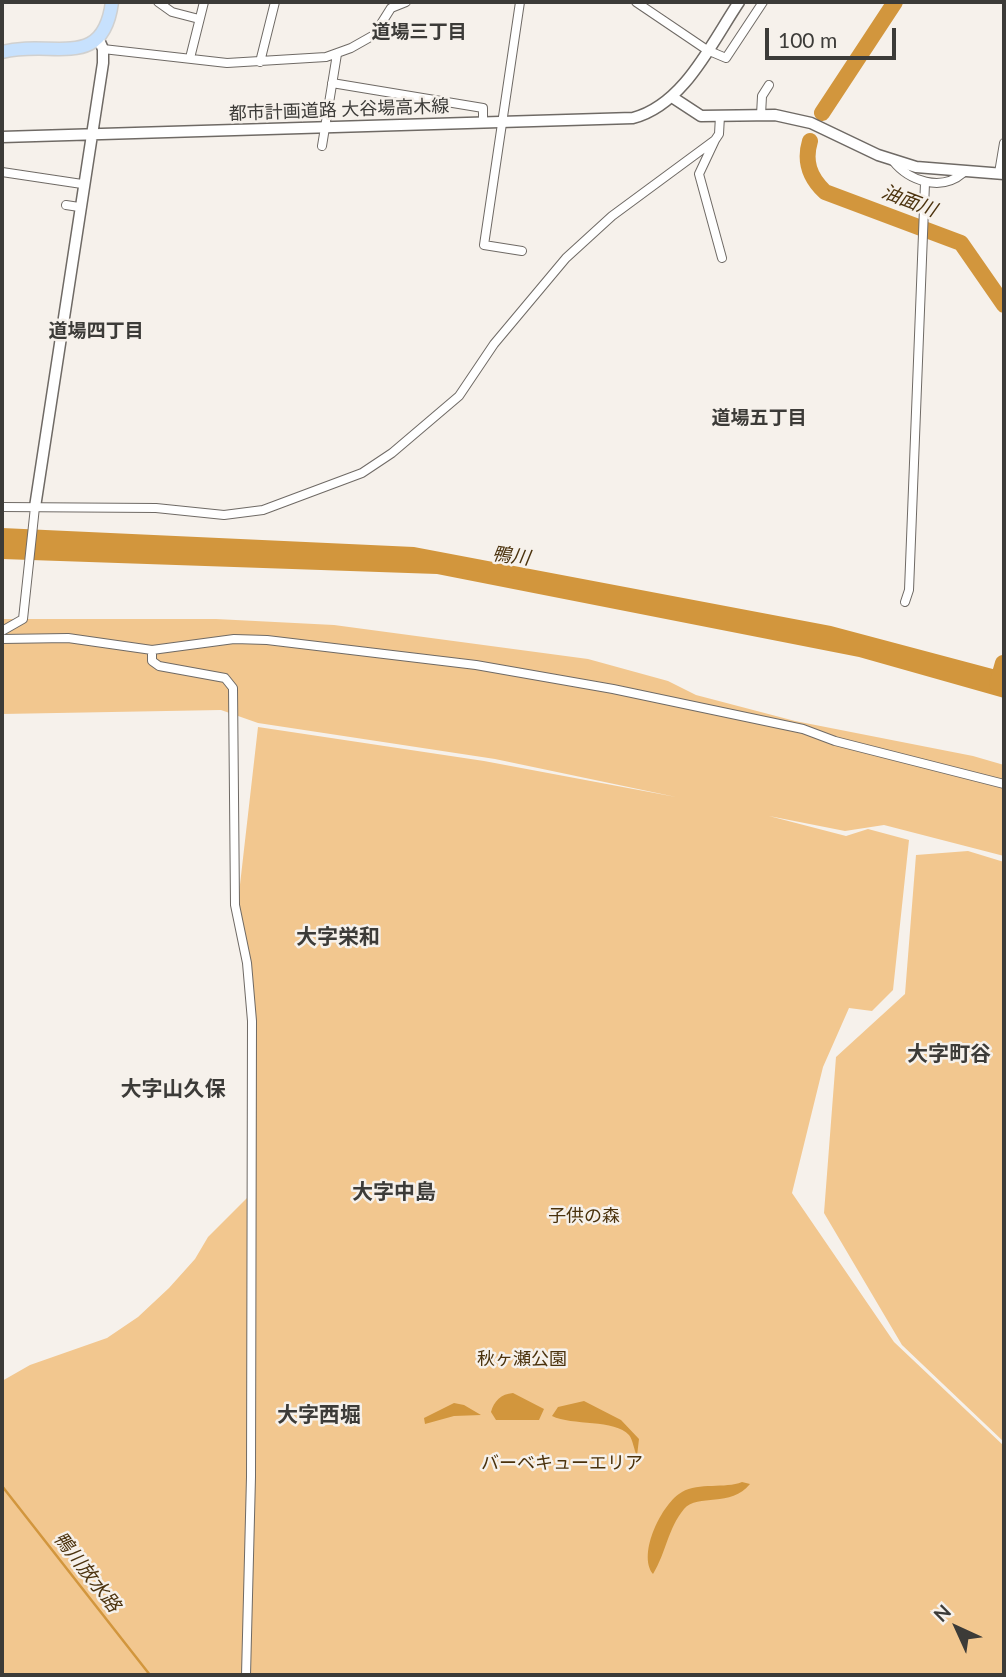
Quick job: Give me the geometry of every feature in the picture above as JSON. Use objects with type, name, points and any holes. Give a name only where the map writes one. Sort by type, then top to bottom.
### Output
[{"type":"main road","points":[[2,52],[27,47],[101,45],[112,2]]},
{"type":"street","points":[[158,2],[172,12],[199,19]]},
{"type":"street","points":[[190,58],[204,2]]},
{"type":"street","points":[[260,62],[275,2]]},
{"type":"street","points":[[2,631],[23,619],[34,509],[91,134],[101,45],[227,63],[337,54],[374,35],[393,5],[406,2]]},
{"type":"street","points":[[520,2],[484,245],[522,251]]},
{"type":"street","points":[[636,2],[707,50],[726,58],[763,2]]},
{"type":"street","points":[[739,2],[672,97],[694,114],[761,115],[811,123],[893,161],[963,173],[1002,174],[1004,142]]},
{"type":"street","points":[[322,146],[337,54]]},
{"type":"street","points":[[332,83],[483,108],[483,122]]},
{"type":"street","points":[[761,115],[762,96],[769,85]]},
{"type":"street","name":"都市計画道路 大谷場高木線","points":[[2,137],[633,118],[645,115],[672,97]]},
{"type":"street","points":[[720,116],[719,134],[699,174],[722,258]]},
{"type":"street","points":[[2,507],[156,508],[224,515],[263,510],[362,473],[392,453],[459,396],[494,344],[566,258],[612,216],[715,140]]},
{"type":"street","points":[[893,161],[900,169],[925,183],[955,179],[963,173]]},
{"type":"street","points":[[2,172],[82,184]]},
{"type":"street","points":[[905,602],[909,590],[925,183]]},
{"type":"street","points":[[66,205],[79,207]]},
{"type":"street","points":[[2,639],[68,638],[152,650],[234,639],[335,646],[476,665],[613,689],[803,729],[835,741],[1004,784]]},
{"type":"street","points":[[152,650],[152,661],[159,666],[225,678],[233,688],[235,905],[247,963],[252,1032],[251,1477],[246,1675]]},
{"type":"green space","name":"秋ヶ瀬公園","points":[[2,619],[216,619],[334,625],[588,659],[668,681],[696,695],[795,721],[973,756],[1004,765],[1004,856],[884,825],[845,831],[769,816],[846,836],[868,829],[909,840],[893,990],[872,1011],[849,1008],[823,1067],[792,1193],[894,1342],[1004,1446],[1004,1675],[2,1675],[2,1381],[30,1365],[107,1338],[138,1317],[169,1288],[195,1259],[208,1237],[253,1192],[254,993],[238,902],[258,727],[484,761],[676,797],[495,759],[258,723],[221,710],[2,714]]},
{"type":"green space","points":[[968,851],[1004,862],[1004,1442],[902,1345],[824,1213],[836,1057],[905,994],[916,855]]},
{"type":"shaded area","points":[[2,528],[414,547],[831,626],[1004,672],[1004,698],[859,657],[437,574],[2,559]]},
{"type":"shaded area","points":[[513,1393],[544,1409],[539,1420],[496,1420],[491,1412],[494,1405],[502,1397]]},
{"type":"shaded area","points":[[584,1401],[621,1420],[639,1439],[637,1456],[629,1435],[622,1430],[552,1416],[558,1407]]},
{"type":"shaded area","points":[[454,1403],[464,1405],[481,1415],[454,1416],[425,1424],[424,1418]]},
{"type":"shaded area","points":[[742,1482],[750,1484],[734,1496],[690,1504],[684,1509],[674,1524],[653,1574],[649,1565],[650,1542],[660,1518],[674,1498],[696,1487]]},
{"type":"waterway","name":"油面川","points":[[822,113],[895,2]]},
{"type":"waterway","name":"油面川","points":[[810,141],[809,168],[815,181],[825,192],[961,243],[1004,305]]},
{"type":"waterway","name":"油面川","points":[[997,684],[1003,663]]},
{"type":"waterway","name":"鴨川放水路","points":[[2,1486],[150,1675]]},
{"type":"district","name":"道場三丁目","points":[[419,32]]},
{"type":"district","name":"道場四丁目","points":[[96,331]]},
{"type":"district","name":"道場五丁目","points":[[759,418]]},
{"type":"district","name":"大字栄和","points":[[338,937]]},
{"type":"district","name":"大字町谷","points":[[949,1054]]},
{"type":"district","name":"大字山久保","points":[[173,1089]]},
{"type":"district","name":"大字中島","points":[[394,1192]]},
{"type":"district","name":"大字西堀","points":[[319,1415]]},
{"type":"water label","name":"鴨川","points":[[511,556]]},
{"type":"park label","name":"子供の森","points":[[584,1216]]},
{"type":"park label","name":"バーベキューエリア","points":[[562,1463]]}]
